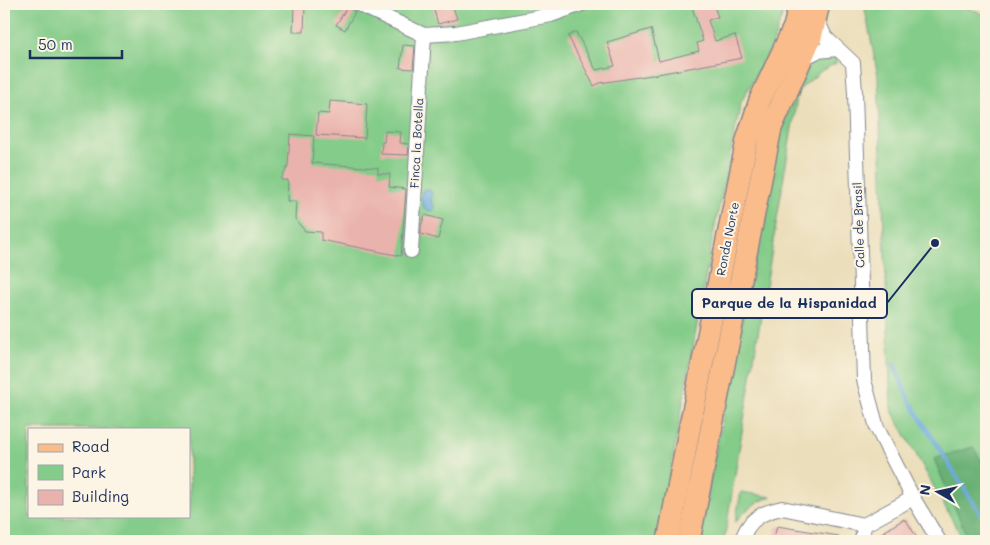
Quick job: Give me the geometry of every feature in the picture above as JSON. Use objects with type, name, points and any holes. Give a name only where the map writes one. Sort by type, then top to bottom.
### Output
[{"type":"main road","name":"Ronda Norte","points":[[688,541],[771,128],[811,37],[812,8]]},
{"type":"main road","name":"Ronda Norte","points":[[668,541],[747,140],[760,100],[794,27],[812,8]]},
{"type":"street","points":[[358,4],[424,35],[456,33],[551,15],[582,4]]},
{"type":"street","name":"Calle de Brasil","points":[[812,8],[824,37],[852,63],[855,93],[864,380],[877,428],[913,498],[939,541]]},
{"type":"street","name":"Finca la Botella","points":[[411,251],[424,35]]},
{"type":"street","points":[[801,60],[818,51],[837,49]]},
{"type":"street","points":[[742,541],[748,526],[757,517],[770,511],[782,508],[864,525],[913,498]]},
{"type":"street","points":[[862,541],[864,525]]},
{"type":"green space","points":[[4,4],[786,4],[772,46],[741,102],[713,236],[658,541],[4,541]]},
{"type":"green space","points":[[864,4],[957,4],[986,15],[986,541],[964,541],[891,409],[878,76]]},
{"type":"green space","points":[[831,55],[836,57],[836,63],[821,71],[798,91],[724,541],[698,541],[780,130],[811,62],[818,57]]},
{"type":"green space","points":[[973,447],[986,469],[986,541],[969,541],[934,459]]},
{"type":"green space","points":[[741,492],[771,497],[751,507],[735,523]]},
{"type":"water","points":[[423,190],[430,190],[432,194],[434,210],[431,211],[425,209],[421,200]]},
{"type":"building","points":[[294,4],[305,4],[304,32],[293,32]]},
{"type":"building","points":[[349,4],[355,12],[345,30],[336,25]]},
{"type":"building","points":[[432,4],[452,4],[457,19],[438,24]]},
{"type":"building","points":[[691,4],[713,4],[718,17],[708,20],[715,41],[735,35],[742,58],[600,83],[594,86],[568,36],[576,32],[596,70],[615,66],[607,42],[651,29],[659,61],[699,51],[697,43],[703,41]]},
{"type":"building","points":[[403,45],[415,46],[413,69],[400,68]]},
{"type":"building","points":[[330,101],[367,104],[365,138],[316,135],[318,113],[329,114]]},
{"type":"building","points":[[385,131],[401,132],[400,143],[409,144],[408,155],[381,154]]},
{"type":"building","points":[[290,134],[314,136],[312,163],[378,168],[378,174],[390,174],[389,187],[406,189],[401,256],[321,240],[321,232],[305,231],[295,219],[296,201],[287,201],[288,180],[281,180],[288,166]]},
{"type":"building","points":[[425,215],[443,220],[438,239],[421,234],[421,226]]},
{"type":"building","points":[[904,519],[919,541],[871,541],[871,540]]},
{"type":"building","points":[[777,526],[839,536],[838,541],[801,541],[790,539],[790,541],[773,541]]},
{"type":"waterway","points":[[894,364],[906,394],[918,415],[986,523]]},
{"type":"place","name":"Parque de la Hispanidad","points":[[935,243]]}]
